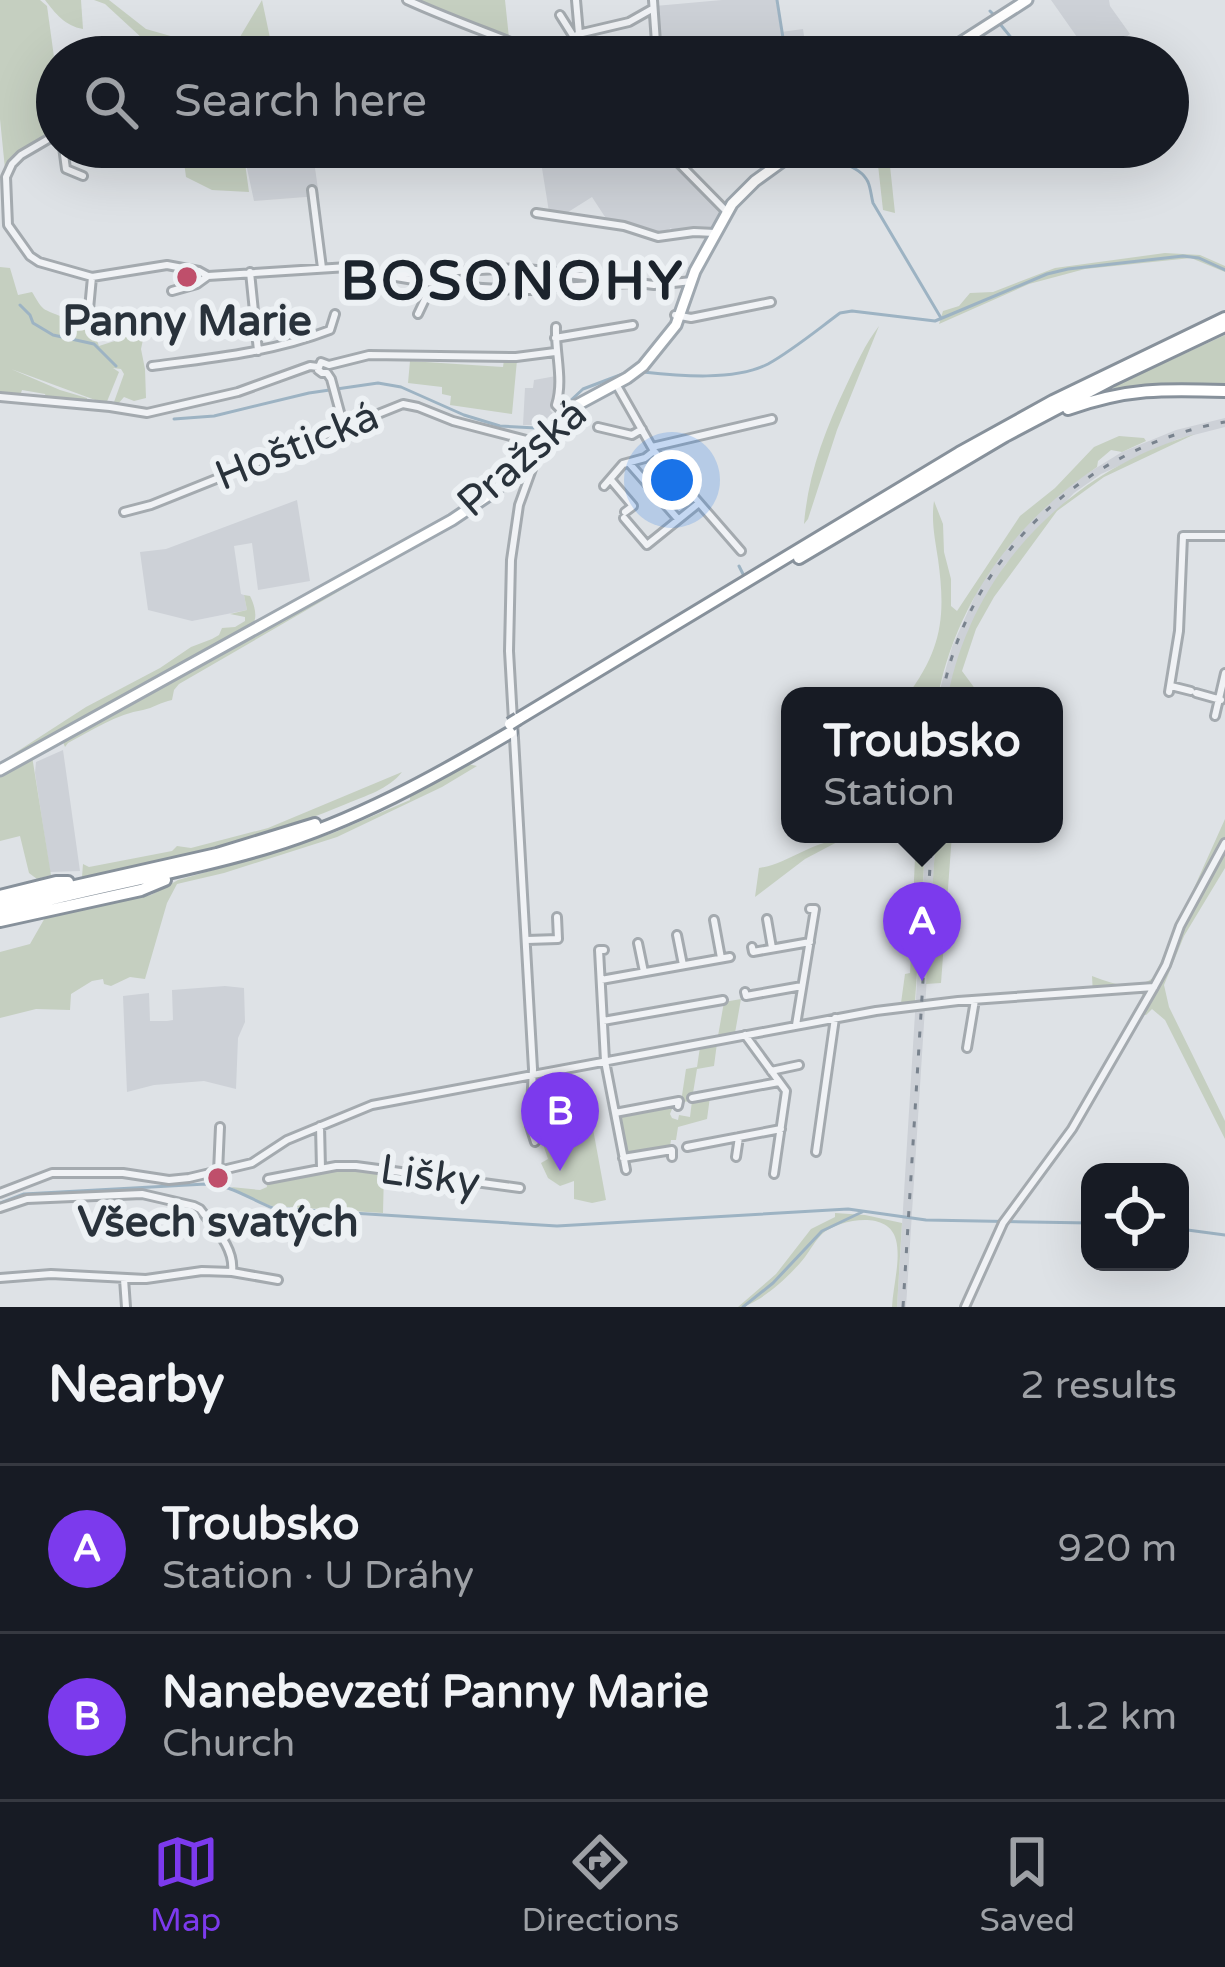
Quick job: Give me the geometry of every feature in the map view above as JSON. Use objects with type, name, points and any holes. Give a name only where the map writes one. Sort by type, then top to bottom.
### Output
[{"type":"highway","points":[[0,917],[210,864],[295,839],[369,809],[434,777],[959,453],[1053,401],[1225,319]]},
{"type":"highway","points":[[0,899],[217,854],[320,822],[414,780],[514,726],[1005,436],[1225,319]]},
{"type":"highway","points":[[1005,436],[1122,392],[1225,392]]},
{"type":"main road","points":[[971,36],[1027,0]]},
{"type":"main road","name":"Pražská","points":[[0,770],[477,504],[528,458],[562,411],[643,366],[664,341],[727,212],[749,186],[773,168]]},
{"type":"street","points":[[407,0],[497,36]]},
{"type":"street","points":[[576,0],[578,34],[629,22],[652,4]]},
{"type":"street","points":[[652,4],[655,36]]},
{"type":"street","points":[[560,14],[573,36]]},
{"type":"street","points":[[36,146],[12,164],[6,177],[8,225],[30,256],[92,277],[167,265],[208,276]]},
{"type":"street","points":[[65,168],[83,176]]},
{"type":"street","points":[[684,168],[727,212]]},
{"type":"street","points":[[312,190],[322,268]]},
{"type":"street","points":[[536,213],[624,226],[658,237],[716,233]]},
{"type":"street","points":[[173,289],[197,284],[208,276],[348,267],[386,274],[520,268],[607,282]]},
{"type":"street","points":[[386,274],[428,288],[538,290],[544,270]]},
{"type":"street","points":[[418,314],[430,271]]},
{"type":"street","points":[[250,272],[258,352]]},
{"type":"street","points":[[571,287],[573,274]]},
{"type":"street","points":[[88,320],[92,277]]},
{"type":"street","points":[[559,287],[692,281]]},
{"type":"street","points":[[678,315],[691,317],[771,302]]},
{"type":"street","points":[[152,366],[258,352],[303,340],[331,330],[334,314]]},
{"type":"street","points":[[555,338],[633,325]]},
{"type":"street","points":[[556,327],[561,388],[556,406],[562,411]]},
{"type":"street","points":[[328,369],[369,356],[555,352]]},
{"type":"street","points":[[0,397],[147,413],[238,392],[324,362],[344,427]]},
{"type":"street","points":[[616,384],[653,449],[741,550]]},
{"type":"street","name":"Hoštická","points":[[124,512],[155,504],[395,406],[410,405],[538,446]]},
{"type":"street","points":[[698,502],[647,545],[624,515],[633,506],[608,483],[617,468],[645,458],[653,449],[772,419]]},
{"type":"street","points":[[598,427],[632,435],[642,430]]},
{"type":"street","points":[[528,458],[532,469],[519,505],[511,560],[509,650],[532,1074],[530,1126],[535,1142]]},
{"type":"street","points":[[629,463],[678,519]]},
{"type":"street","points":[[649,527],[657,536]]},
{"type":"street","points":[[1220,700],[1170,689],[1179,631],[1181,537],[1225,536]]},
{"type":"street","name":"Pražská","points":[[324,584],[345,579]]},
{"type":"street","points":[[1215,716],[1225,673]]},
{"type":"street","points":[[965,1307],[1005,1221],[1072,1129],[1154,987],[1180,926],[1225,843]]},
{"type":"street","points":[[796,1025],[815,909],[810,908]]},
{"type":"street","points":[[526,940],[558,939],[557,917]]},
{"type":"street","points":[[767,919],[772,949]]},
{"type":"street","points":[[601,980],[726,958],[714,920]]},
{"type":"street","points":[[677,935],[683,965]]},
{"type":"street","points":[[752,947],[753,952],[810,942]]},
{"type":"street","points":[[638,943],[644,972]]},
{"type":"street","points":[[604,950],[599,950],[605,1061],[626,1170]]},
{"type":"street","points":[[745,992],[746,996],[802,986]]},
{"type":"street","points":[[0,1208],[23,1200],[154,1187],[218,1172],[252,1163],[287,1141],[372,1105],[532,1074],[922,1005],[1154,987]]},
{"type":"street","points":[[604,1021],[723,1000]]},
{"type":"street","points":[[967,1048],[975,1000]]},
{"type":"street","points":[[816,1152],[835,1018]]},
{"type":"street","points":[[745,1035],[787,1093],[774,1174]]},
{"type":"street","points":[[771,1071],[800,1066]]},
{"type":"street","points":[[692,1098],[779,1082]]},
{"type":"street","points":[[615,1113],[680,1102]]},
{"type":"street","points":[[320,1126],[321,1169]]},
{"type":"street","points":[[218,1172],[223,1144],[220,1127]]},
{"type":"street","points":[[687,1147],[781,1129]]},
{"type":"street","points":[[736,1157],[740,1137]]},
{"type":"street","points":[[623,1159],[672,1150],[672,1156]]},
{"type":"street","name":"Lišky","points":[[268,1179],[363,1166],[520,1189]]},
{"type":"street","points":[[0,1192],[52,1173],[123,1173],[199,1207],[230,1250],[232,1272]]},
{"type":"street","points":[[0,1278],[51,1274],[146,1279],[202,1271],[278,1280]]},
{"type":"street","points":[[124,1279],[127,1307]]},
{"type":"shaded area","points":[[776,0],[781,32],[803,29],[804,36],[658,36],[655,6]]},
{"type":"shaded area","points":[[1051,0],[1109,0],[1130,34],[1127,36],[1076,36]]},
{"type":"shaded area","points":[[247,168],[315,168],[319,196],[254,201]]},
{"type":"shaded area","points":[[542,168],[680,168],[721,215],[713,231],[674,233],[671,228],[660,235],[607,220],[592,197],[565,214],[549,212]]},
{"type":"shaded area","points":[[556,376],[553,413],[539,425],[523,425],[525,388],[533,388],[534,380]]},
{"type":"shaded area","points":[[1225,418],[1225,427],[1178,439],[1101,474],[1074,493],[1005,565],[969,629],[951,687],[941,687],[978,589],[1008,545],[1043,507],[1083,476],[1122,452],[1176,430]]},
{"type":"shaded area","points":[[297,500],[310,581],[258,590],[252,543],[234,546],[247,610],[192,621],[148,610],[140,552],[166,549]]},
{"type":"shaded area","points":[[63,750],[80,871],[50,872],[36,762]]},
{"type":"shaded area","points":[[925,843],[935,843],[906,1307],[897,1307]]},
{"type":"shaded area","points":[[244,988],[245,1022],[238,1038],[236,1089],[204,1081],[127,1092],[123,996],[149,993],[150,1021],[167,1021],[173,1020],[172,990]]},
{"type":"green space","points":[[0,0],[40,0],[47,6],[51,36],[36,36],[36,142],[5,169]]},
{"type":"green space","points":[[45,0],[81,0],[83,29],[66,22]]},
{"type":"green space","points":[[94,0],[109,0],[146,29],[170,36],[140,36],[105,4]]},
{"type":"green space","points":[[262,0],[270,36],[241,36]]},
{"type":"green space","points":[[411,0],[505,0],[509,36]]},
{"type":"green space","points":[[185,168],[246,168],[249,192],[212,190],[186,177]]},
{"type":"green space","points":[[878,168],[890,168],[895,213],[883,210]]},
{"type":"green space","points":[[1165,253],[1200,255],[1225,266],[1225,272],[1191,258],[1085,269],[1029,284],[939,324],[943,311],[959,306],[970,293],[993,292],[1055,268]]},
{"type":"green space","points":[[0,267],[10,268],[18,295],[32,292],[44,309],[92,327],[99,346],[124,338],[138,325],[145,330],[141,349],[146,398],[124,397],[114,402],[124,374],[113,368],[119,372],[106,404],[11,369],[87,398],[87,402],[51,401],[45,394],[22,390],[20,396],[0,394]]},
{"type":"green space","points":[[879,326],[837,430],[804,524],[825,436]]},
{"type":"green space","points":[[1225,335],[1225,386],[1108,389]]},
{"type":"green space","points":[[504,360],[517,360],[512,414],[450,405],[451,396],[442,394],[442,387],[408,383],[410,361],[503,367]]},
{"type":"green space","points":[[1195,434],[1104,477],[1057,511],[976,629],[962,671],[974,687],[950,687],[980,606],[1004,566],[1034,530],[1069,499],[1108,472]]},
{"type":"green space","points":[[1119,436],[1146,441],[1122,452],[1111,450],[1016,538],[959,627],[940,687],[913,687],[928,663],[941,615],[934,501],[943,524],[951,606],[957,611],[1020,516],[1094,447]]},
{"type":"green space","points":[[355,582],[179,684],[172,700],[114,719],[65,747],[63,742]]},
{"type":"green space","points":[[244,595],[250,596],[254,606],[253,624],[4,760],[86,707],[219,635],[222,628],[245,621],[245,617],[230,614],[247,610]]},
{"type":"green space","points":[[32,756],[51,875],[37,879],[29,873],[20,836],[0,841],[0,774]]},
{"type":"green space","points":[[468,764],[477,766],[442,787],[337,837],[177,884],[145,979],[130,977],[111,986],[103,979],[92,981],[71,994],[70,1010],[36,1009],[0,1018],[0,952],[30,944],[46,916],[151,895],[178,880],[333,833],[410,800]]},
{"type":"green space","points":[[402,772],[376,791],[282,828],[82,877],[83,864],[89,867],[172,851],[177,846],[191,848],[268,828]]},
{"type":"green space","points":[[1225,819],[1225,868],[1184,936],[1164,985],[1169,1007],[1225,1121],[1225,1139],[1165,1020],[1152,1009],[1146,1015],[1134,1014],[1144,997],[1141,993],[1093,995],[1092,976],[1132,985],[1154,977]]},
{"type":"green space","points":[[835,843],[805,859],[755,897],[759,868],[820,844]]},
{"type":"green space","points":[[916,843],[925,843],[915,1002],[901,1003],[905,974],[910,973]]},
{"type":"green space","points":[[935,843],[951,843],[941,983],[926,984]]},
{"type":"green space","points":[[741,999],[735,1033],[718,1036],[724,1002]]},
{"type":"green space","points":[[717,1043],[714,1066],[697,1069],[692,1099],[710,1097],[707,1119],[678,1127],[670,1147],[628,1154],[618,1114],[674,1104],[672,1118],[690,1117],[692,1101],[681,1102],[686,1069],[697,1067],[700,1047]]},
{"type":"green space","points":[[589,1107],[606,1200],[592,1203],[574,1199],[574,1181],[560,1186],[548,1178],[541,1163],[548,1159],[534,1117]]},
{"type":"green space","points":[[331,1169],[384,1171],[383,1213],[272,1206],[231,1187],[260,1190],[267,1187],[266,1179]]},
{"type":"green space","points":[[835,1213],[902,1223],[897,1307],[892,1307],[896,1240],[884,1224],[863,1220],[840,1224],[822,1234],[784,1280],[738,1307],[776,1274],[811,1229]]},
{"type":"waterway","points":[[777,0],[783,36]]},
{"type":"waterway","points":[[990,11],[993,14]]},
{"type":"waterway","points":[[1000,24],[1010,36]]},
{"type":"waterway","points":[[852,168],[864,176],[873,203],[941,318]]},
{"type":"waterway","points":[[643,372],[740,373],[787,353],[840,313],[935,321],[1068,269],[1183,256],[1225,270]]},
{"type":"waterway","points":[[20,305],[33,323],[53,335],[94,344],[116,366]]},
{"type":"waterway","points":[[174,419],[214,416],[309,393],[378,383],[401,387],[500,426],[541,428],[583,389],[628,372]]},
{"type":"waterway","points":[[37,403],[58,406]]},
{"type":"waterway","points":[[739,566],[743,574]]},
{"type":"waterway","points":[[0,1203],[24,1194],[206,1184],[273,1208],[557,1226],[848,1209],[926,1220],[1081,1223]]},
{"type":"waterway","points":[[743,1307],[822,1231],[862,1212]]},
{"type":"waterway","points":[[1189,1230],[1225,1235]]},
{"type":"railway","points":[[944,687],[956,645],[978,597],[1006,554],[1041,516],[1081,483],[1126,456],[1174,435],[1225,422]]},
{"type":"railway","points":[[903,1307],[931,843]]},
{"type":"place","name":"Panny Marie","points":[[187,277]]},
{"type":"place","name":"Troubsko","points":[[922,981]]},
{"type":"place","name":"Nanebevzetí Panny Marie","points":[[560,1171]]},
{"type":"place","name":"Všech svatých","points":[[218,1178]]},
{"type":"district","name":"BOSONOHY","points":[[513,281]]}]
